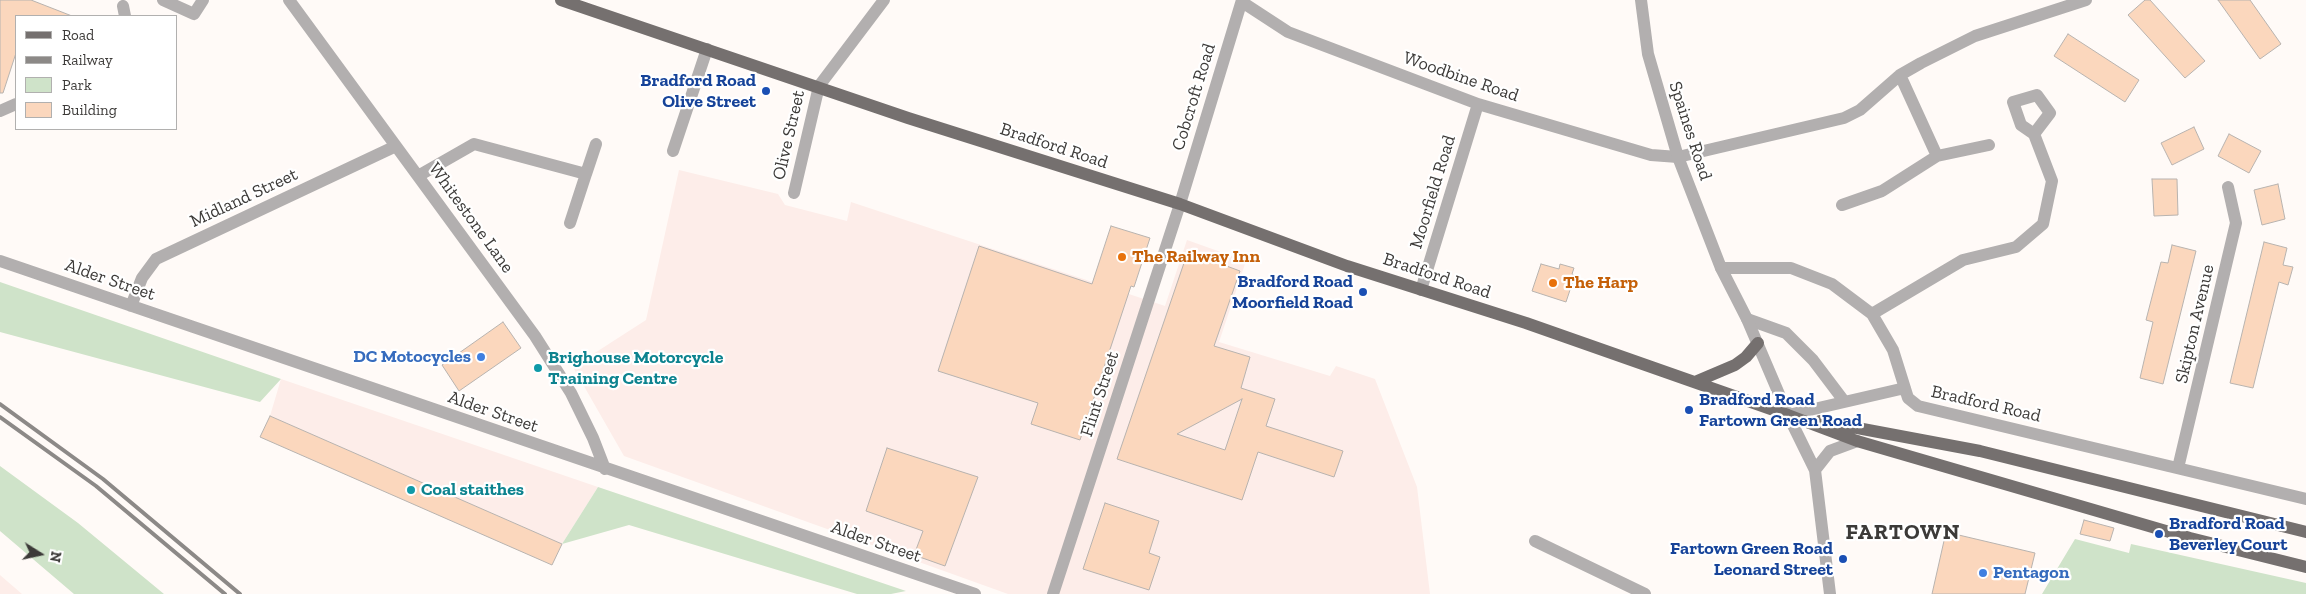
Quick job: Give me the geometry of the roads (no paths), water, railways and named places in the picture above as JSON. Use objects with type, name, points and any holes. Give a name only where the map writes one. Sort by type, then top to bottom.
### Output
[{"type":"main road","name":"Bradford Road","points":[[561,0],[819,86],[908,118],[1180,204],[1347,266],[1526,323],[1788,415]]},
{"type":"main road","points":[[1696,382],[1735,365],[1746,357],[1758,343]]},
{"type":"main road","points":[[1788,415],[1857,441],[2190,538],[2306,567]]},
{"type":"main road","points":[[1788,415],[1980,451],[2306,532]]},
{"type":"street","points":[[163,0],[194,14],[203,0]]},
{"type":"street","name":"Whitestone Lane","points":[[289,0],[535,336],[571,393],[594,438],[605,469]]},
{"type":"street","points":[[819,86],[884,0]]},
{"type":"street","name":"Spaines Road","points":[[1641,0],[1648,54],[1678,157],[1721,268],[1747,319],[1788,415],[1815,470],[1830,594]]},
{"type":"street","name":"Woodbine Road","points":[[1242,1],[1288,32],[1478,104],[1651,155],[1678,157],[1844,118],[1860,110],[1900,75],[1975,36],[2086,0]]},
{"type":"street","name":"Cobcroft Road","points":[[1180,204],[1242,1]]},
{"type":"street","points":[[673,151],[707,49]]},
{"type":"street","points":[[1900,75],[1937,156]]},
{"type":"street","name":"Olive Street","points":[[794,192],[819,86]]},
{"type":"street","points":[[0,111],[15,104]]},
{"type":"street","name":"Moorfield Road","points":[[1416,289],[1478,104]]},
{"type":"street","points":[[1872,314],[1963,260],[2016,247],[2043,224],[2052,181],[2034,134]]},
{"type":"street","points":[[418,176],[474,144],[586,174]]},
{"type":"street","points":[[570,223],[596,144]]},
{"type":"street","points":[[1842,205],[1882,191],[1937,156],[1989,145]]},
{"type":"street","name":"Midland Street","points":[[131,306],[142,278],[156,259],[396,146]]},
{"type":"street","name":"Skipton Avenue","points":[[2178,468],[2236,223],[2228,187]]},
{"type":"street","name":"Flint Street","points":[[1053,594],[1180,204]]},
{"type":"street","name":"Alder Street","points":[[0,261],[975,594]]},
{"type":"street","points":[[1721,268],[1791,268],[1832,284],[1872,314],[1893,350],[1905,388],[1788,415]]},
{"type":"street","points":[[1747,319],[1786,333],[1813,360],[1844,401]]},
{"type":"street","name":"Bradford Road","points":[[1905,388],[1908,398],[1918,406],[2306,499]]},
{"type":"street","points":[[1815,470],[1830,451],[1857,441]]},
{"type":"street","points":[[1534,541],[1645,594]]},
{"type":"railway","points":[[0,404],[103,479],[240,594]]},
{"type":"railway","points":[[0,417],[96,486],[225,594]]},
{"type":"place","name":"Bradford Road Olive Street","points":[[766,91]]},
{"type":"place","name":"The Railway Inn","points":[[1122,257]]},
{"type":"place","name":"The Harp","points":[[1553,283]]},
{"type":"place","name":"Bradford Road Moorfield Road","points":[[1363,292]]},
{"type":"place","name":"DC Motocycles","points":[[481,357]]},
{"type":"place","name":"Brighouse Motorcycle Training Centre","points":[[538,368]]},
{"type":"place","name":"Bradford Road Fartown Green Road","points":[[1689,410]]},
{"type":"place","name":"Coal staithes","points":[[411,490]]},
{"type":"place","name":"Bradford Road Beverley Court","points":[[2159,534]]},
{"type":"place","name":"Fartown Green Road Leonard Street","points":[[1843,559]]},
{"type":"place","name":"Pentagon","points":[[1983,573]]},
{"type":"district","name":"FARTOWN","points":[[1903,533]]}]
